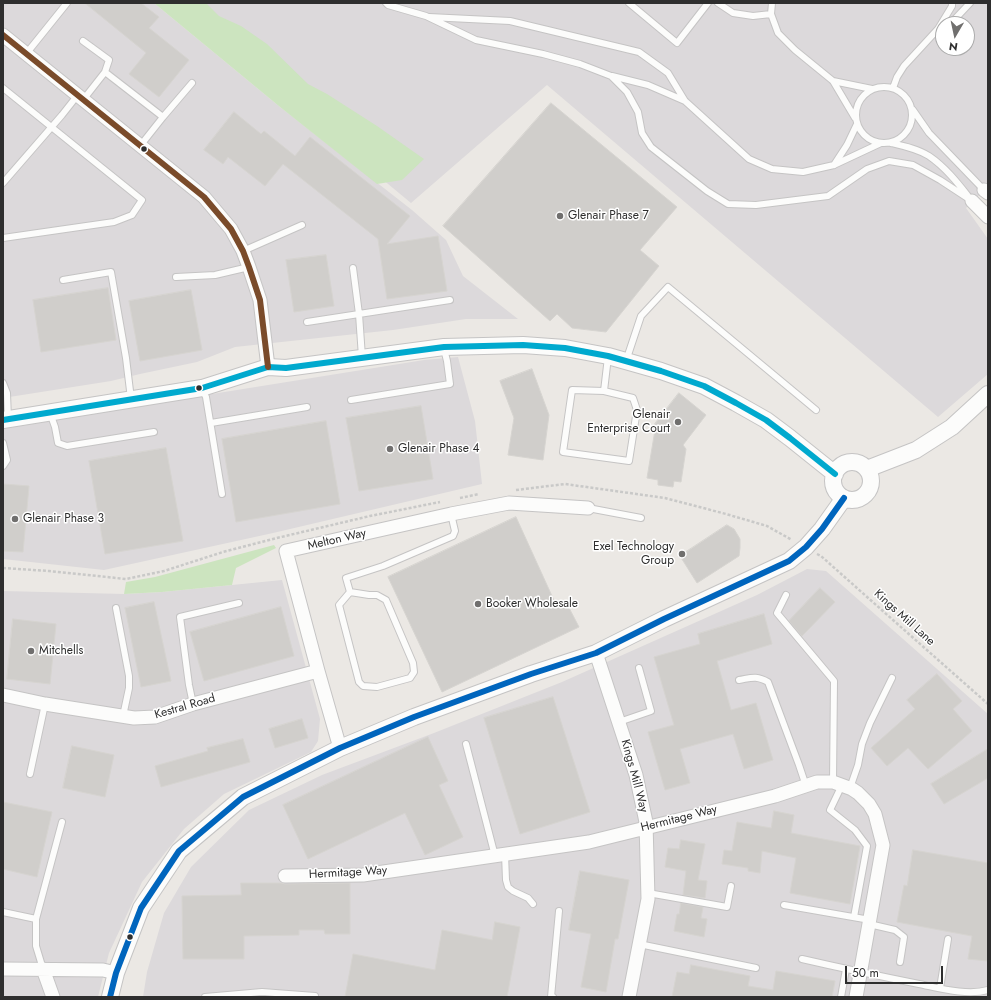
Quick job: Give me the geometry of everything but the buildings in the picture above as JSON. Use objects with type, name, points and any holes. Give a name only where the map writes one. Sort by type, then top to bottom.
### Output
[{"type":"street","points":[[3,35],[204,197],[232,229],[243,251],[260,300],[268,367]]},
{"type":"street","points":[[972,201],[988,217]]},
{"type":"street","points":[[6,419],[202,388],[268,367],[286,368],[444,347],[523,345],[565,348],[608,356],[661,370],[704,386],[766,420],[835,474]]},
{"type":"street","points":[[867,469],[916,450],[952,426],[988,394]]},
{"type":"street","points":[[849,462],[862,464],[867,469],[871,477],[872,482],[870,489],[860,498],[852,500],[844,498],[835,490],[833,483],[835,474],[842,464],[849,462]]},
{"type":"street","points":[[110,997],[116,973],[141,908],[179,851],[243,797],[340,748],[414,717],[531,674],[596,653],[789,561],[806,547],[822,529],[844,498]]},
{"type":"street","name":"Melton Way","points":[[340,748],[286,551],[451,514],[509,503],[588,508]]},
{"type":"street","name":"Kings Mill Way","points":[[596,653],[636,775],[646,822],[648,899],[629,997]]},
{"type":"street","name":"Kestral Road","points":[[3,695],[45,704],[134,718],[155,717],[193,704],[318,671]]},
{"type":"street","name":"Hermitage Way","points":[[285,876],[363,875],[589,842],[775,796],[817,782],[842,785]]},
{"type":"street","points":[[842,785],[858,793],[869,804],[875,814],[883,845],[856,997]]},
{"type":"street","points":[[3,969],[103,970],[116,973]]},
{"type":"street","points":[[42,969],[53,997]]},
{"type":"lane","points":[[26,54],[67,3]]},
{"type":"lane","points":[[386,3],[388,5],[426,16],[476,40],[580,64],[611,76],[648,85],[685,101]]},
{"type":"lane","points":[[629,3],[677,43],[708,3]]},
{"type":"lane","points":[[718,3],[733,12],[753,16],[771,14]]},
{"type":"lane","points":[[772,3],[771,14],[778,33],[795,50],[833,81],[857,122],[861,132],[874,141],[912,148],[929,156],[952,176],[972,201]]},
{"type":"lane","points":[[947,16],[952,3]]},
{"type":"lane","points":[[958,16],[970,3]]},
{"type":"lane","points":[[426,16],[510,22],[639,52],[668,73],[685,101],[749,159],[772,169],[803,172],[834,165],[881,143]]},
{"type":"lane","points":[[894,88],[897,77],[904,66],[935,33]]},
{"type":"lane","points":[[3,183],[51,127],[105,72],[108,60],[83,40]]},
{"type":"lane","points":[[105,72],[164,117]]},
{"type":"lane","points":[[611,76],[627,92],[638,112],[642,133],[651,147],[706,191],[728,204],[756,205],[828,196],[867,169],[889,161],[913,165],[940,180],[972,201]]},
{"type":"lane","points":[[833,81],[872,89]]},
{"type":"lane","points":[[140,146],[192,83]]},
{"type":"lane","points":[[834,165],[847,144],[857,122],[857,105],[866,93],[879,86],[886,86],[900,91],[906,96],[912,109],[913,116],[908,131],[897,141],[889,143]]},
{"type":"lane","points":[[3,88],[142,200],[132,215],[114,222],[3,238]]},
{"type":"lane","points":[[912,109],[929,134],[986,192]]},
{"type":"lane","points":[[243,251],[302,225]]},
{"type":"lane","points":[[176,277],[215,275],[249,267]]},
{"type":"lane","points":[[353,268],[359,314],[362,359]]},
{"type":"lane","points":[[63,280],[111,272],[126,358],[131,399]]},
{"type":"lane","points":[[626,361],[641,316],[668,286],[816,410]]},
{"type":"lane","points":[[307,322],[450,300]]},
{"type":"lane","points":[[351,400],[450,384],[444,347]]},
{"type":"lane","points":[[604,391],[608,356]]},
{"type":"lane","points":[[3,383],[7,393],[6,419]]},
{"type":"lane","points":[[202,388],[206,397],[211,423],[222,494]]},
{"type":"lane","points":[[572,390],[604,391],[633,398],[637,410],[629,461],[563,452],[572,390]]},
{"type":"lane","points":[[211,423],[307,407]]},
{"type":"lane","points":[[50,412],[56,427],[58,444],[67,446],[154,432]]},
{"type":"lane","points":[[3,443],[7,460],[3,466]]},
{"type":"lane","points":[[588,508],[641,518]]},
{"type":"lane","points":[[350,592],[346,578],[383,566],[453,536],[455,531],[451,514]]},
{"type":"lane","points":[[350,592],[377,595],[386,600],[413,663],[414,672],[410,678],[377,688],[363,686],[359,682],[339,605],[350,592]]},
{"type":"lane","points":[[786,595],[777,613],[834,681],[842,785]]},
{"type":"lane","points":[[193,704],[188,686],[180,617],[239,603]]},
{"type":"lane","points":[[116,608],[129,676],[129,688],[123,716]]},
{"type":"lane","points":[[619,722],[651,711],[639,668]]},
{"type":"lane","points":[[738,680],[756,677],[762,678],[768,682],[806,786]]},
{"type":"lane","points":[[854,917],[868,846],[855,830],[830,810],[842,785],[858,765],[862,744],[870,723],[892,678]]},
{"type":"lane","points":[[30,774],[45,704]]},
{"type":"lane","points":[[466,744],[500,855],[508,887],[528,898],[533,904]]},
{"type":"lane","points":[[42,969],[36,946],[36,919],[62,822]]},
{"type":"lane","points":[[865,860],[880,862]]},
{"type":"lane","points":[[648,893],[727,907],[731,886]]},
{"type":"lane","points":[[784,905],[854,917],[895,930],[904,937],[900,962]]},
{"type":"lane","points":[[553,997],[551,997],[559,910]]},
{"type":"lane","points":[[3,912],[36,919]]},
{"type":"lane","points":[[940,988],[948,939]]},
{"type":"lane","points":[[639,944],[756,968]]},
{"type":"lane","points":[[802,959],[846,970],[950,990],[969,993],[988,990]]},
{"type":"lane","points":[[841,997],[846,970]]},
{"type":"lane","points":[[948,997],[950,990]]},
{"type":"lane","points":[[205,997],[262,992],[315,997]]},
{"type":"path","name":"Kings Mill Lane","points":[[806,547],[822,556],[988,704]]},
{"type":"shaded area","points":[[3,3],[154,3],[280,107],[412,210],[446,240],[463,276],[518,319],[466,319],[393,330],[235,347],[197,362],[111,381],[3,398]]},
{"type":"shaded area","points":[[170,3],[988,3],[988,187],[966,208],[988,239],[988,374],[938,417],[547,85],[411,203]]},
{"type":"shaded area","points":[[458,357],[475,421],[482,484],[273,533],[104,570],[3,559],[3,429],[424,360]]},
{"type":"shaded area","points":[[807,569],[826,571],[988,714],[988,997],[143,997],[147,972],[164,913],[191,867],[249,810],[322,775],[434,733],[562,682],[757,595]]},
{"type":"shaded area","points":[[282,580],[320,719],[318,741],[311,752],[224,794],[184,829],[142,882],[109,953],[98,997],[3,997],[3,591],[124,594],[162,592]]},
{"type":"green space","points":[[154,3],[206,3],[219,16],[241,26],[267,44],[308,84],[327,94],[377,126],[424,159],[402,180],[377,184],[280,107]]},
{"type":"green space","points":[[274,545],[276,548],[236,568],[232,585],[124,594],[126,582],[155,577]]},
{"type":"transit line","points":[[3,35],[204,197],[231,229],[243,251],[260,300],[268,367]]},
{"type":"transit line","points":[[3,420],[202,388],[268,367],[286,368],[444,347],[523,345],[565,348],[608,356],[661,371],[704,386],[766,420],[835,474]]},
{"type":"transit line","points":[[110,997],[116,973],[141,908],[179,851],[243,797],[340,748],[414,717],[531,674],[596,653],[664,619],[789,561],[806,547],[822,529],[844,498]]},
{"type":"place","name":"Glenair Phase 7","points":[[560,216]]},
{"type":"place","name":"Glenair Enterprise Court","points":[[678,422]]},
{"type":"place","name":"Glenair Phase 4","points":[[390,449]]},
{"type":"place","name":"Glenair Phase 3","points":[[15,519]]},
{"type":"place","name":"Exel Technology Group","points":[[682,554]]},
{"type":"place","name":"Booker Wholesale","points":[[478,604]]},
{"type":"place","name":"Mitchells","points":[[31,651]]}]
